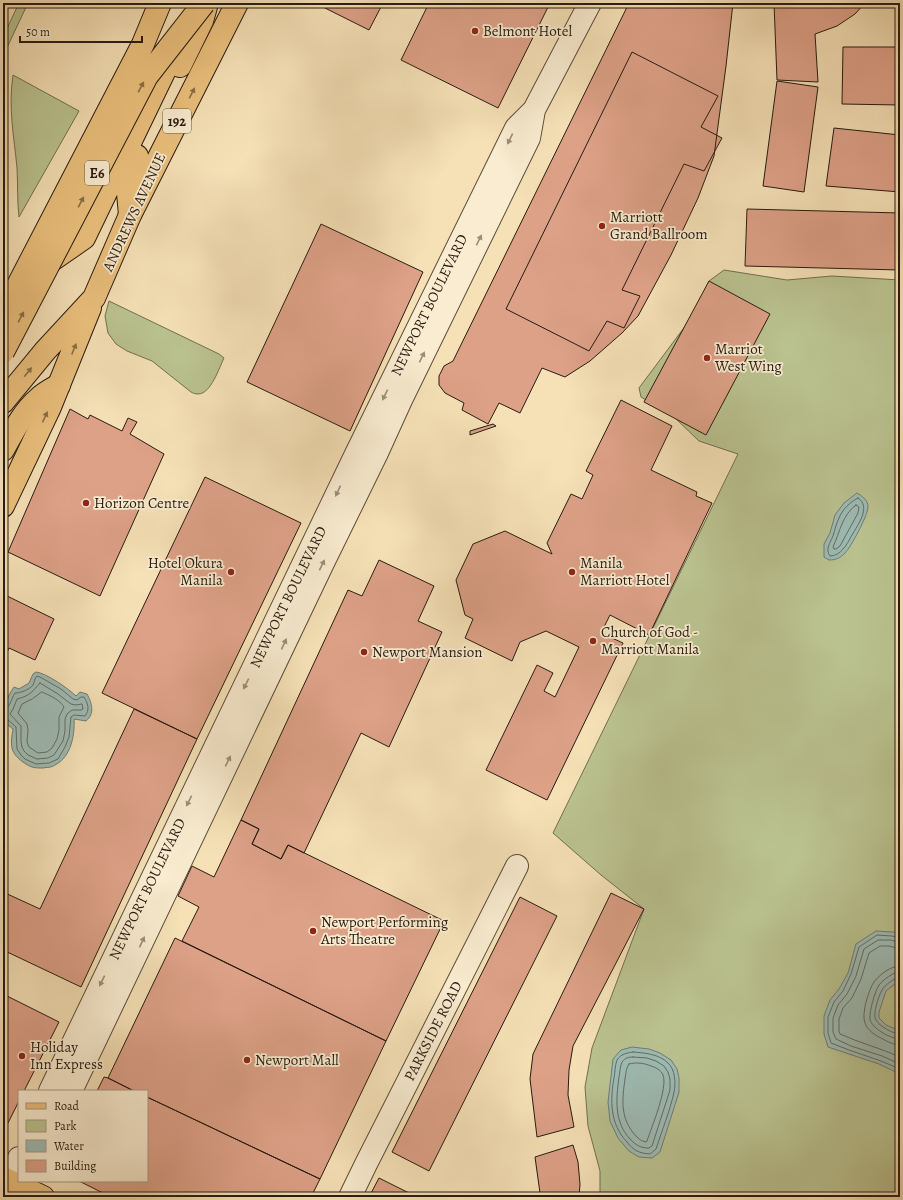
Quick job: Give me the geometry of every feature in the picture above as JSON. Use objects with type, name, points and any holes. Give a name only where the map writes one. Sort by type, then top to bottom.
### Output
[{"type":"main road","points":[[3,306],[159,3]]},
{"type":"main road","name":"E6","points":[[3,314],[143,44],[159,3]]},
{"type":"main road","points":[[14,287],[84,238],[179,42],[194,3]]},
{"type":"main road","points":[[130,215],[127,182],[151,123],[170,89],[202,21],[206,3]]},
{"type":"main road","name":"E6","points":[[3,352],[147,76],[206,3]]},
{"type":"main road","name":"ANDREWS AVENUE","points":[[3,402],[45,351],[94,298],[130,215],[237,3]]},
{"type":"main road","points":[[3,506],[50,407],[94,298]]},
{"type":"main road","points":[[3,450],[13,432],[32,405],[43,395],[59,385]]},
{"type":"main road","points":[[19,1182],[49,1197]]},
{"type":"street","name":"NEWPORT BOULEVARD","points":[[51,1090],[529,138],[534,110],[590,3]]},
{"type":"street","name":"NEWPORT BOULEVARD","points":[[71,1090],[266,663]]},
{"type":"street","name":"PARKSIDE ROAD","points":[[350,1197],[518,866]]},
{"type":"green space","points":[[19,3],[28,3],[3,56],[3,37]]},
{"type":"green space","points":[[13,75],[79,111],[19,217],[17,168],[11,110]]},
{"type":"green space","points":[[724,270],[787,280],[832,276],[900,280],[900,1197],[600,1197],[600,1171],[588,1126],[585,1087],[592,1048],[644,909],[601,875],[553,833],[738,454],[699,441],[674,417],[641,397],[639,388],[692,317],[709,281]]},
{"type":"green space","points":[[109,301],[219,354],[224,358],[214,380],[207,390],[198,394],[191,392],[152,361],[127,351],[116,344],[108,333],[105,316]]},
{"type":"water","points":[[857,493],[867,502],[868,507],[865,517],[848,550],[838,558],[829,560],[824,557],[824,544],[830,533],[835,515],[844,503]]},
{"type":"water","points":[[36,672],[51,678],[76,696],[80,692],[87,694],[92,708],[91,715],[86,721],[74,719],[73,738],[65,757],[54,766],[43,768],[30,766],[17,757],[12,746],[13,729],[3,721],[6,703],[14,687],[19,689],[29,683],[33,674]]},
{"type":"water","points":[[876,931],[893,932],[900,935],[900,980],[886,991],[879,1012],[879,1018],[886,1025],[900,1031],[900,1074],[879,1064],[828,1047],[824,1034],[824,1016],[830,1000],[839,989],[848,973],[856,944]]},
{"type":"water","points":[[632,1047],[649,1049],[660,1053],[671,1060],[677,1069],[679,1078],[679,1092],[660,1152],[652,1158],[639,1157],[629,1151],[618,1138],[610,1121],[608,1102],[613,1059],[621,1050]]},
{"type":"building","points":[[315,3],[383,3],[369,30]]},
{"type":"building","name":"Belmont Hotel","points":[[429,3],[550,3],[498,108],[401,60]]},
{"type":"building","name":"Marriott Grand Ballroom","points":[[629,3],[733,3],[714,156],[698,198],[671,255],[638,316],[622,333],[590,361],[565,377],[542,368],[520,413],[499,403],[488,424],[462,410],[464,403],[445,393],[439,385],[439,376],[444,366],[453,361]]},
{"type":"building","points":[[774,3],[865,3],[855,14],[837,26],[815,34],[818,82],[777,80]]},
{"type":"building","points":[[843,47],[900,47],[900,105],[842,104]]},
{"type":"building","points":[[632,52],[718,96],[701,127],[722,138],[704,171],[684,164],[622,290],[640,296],[624,328],[607,321],[589,351],[506,309]]},
{"type":"building","points":[[777,81],[818,87],[804,192],[763,186]]},
{"type":"building","points":[[834,128],[900,135],[900,192],[826,186]]},
{"type":"building","points":[[747,209],[900,213],[900,270],[745,266]]},
{"type":"building","points":[[321,224],[423,272],[350,431],[247,382]]},
{"type":"building","name":"Marriot West Wing","points":[[709,281],[770,314],[706,435],[644,402]]},
{"type":"building","points":[[621,400],[672,426],[651,470],[697,492],[696,496],[712,503],[649,635],[610,615],[601,633],[623,643],[547,800],[486,770],[537,665],[553,673],[544,691],[555,697],[579,647],[546,631],[520,642],[512,661],[465,638],[473,619],[465,615],[456,580],[473,544],[505,531],[552,554],[547,543],[571,494],[582,499],[593,475],[586,471]]},
{"type":"building","name":"Horizon Centre","points":[[70,409],[88,419],[90,415],[122,431],[128,418],[137,422],[130,434],[164,454],[100,596],[8,552]]},
{"type":"building","points":[[493,424],[496,426],[470,435],[470,431]]},
{"type":"building","points":[[205,477],[301,523],[197,739],[102,693]]},
{"type":"building","points":[[379,560],[434,586],[418,621],[442,632],[389,747],[361,733],[304,853],[288,845],[281,859],[252,844],[259,829],[241,820],[348,590],[362,596]]},
{"type":"building","points":[[3,594],[54,619],[35,660],[9,648],[3,661]]},
{"type":"building","points":[[134,709],[197,739],[81,987],[3,950],[3,892],[40,909]]},
{"type":"building","name":"Newport Performing Arts Theatre","points":[[241,820],[259,829],[252,844],[281,859],[288,845],[444,921],[386,1041],[182,941],[199,907],[178,896],[192,866],[214,877]]},
{"type":"building","points":[[611,893],[644,909],[573,1046],[569,1070],[568,1095],[574,1127],[537,1137],[530,1079],[533,1054]]},
{"type":"building","points":[[520,897],[557,916],[429,1171],[392,1152]]},
{"type":"building","name":"Newport Mall","points":[[175,938],[386,1041],[320,1179],[148,1097],[148,1090],[132,1090],[108,1078]]},
{"type":"building","name":"Holiday Inn Express","points":[[3,994],[59,1022],[25,1090],[18,1090],[18,1103],[8,1123],[3,1121]]},
{"type":"building","points":[[104,1077],[132,1090],[98,1090]]},
{"type":"building","points":[[148,1097],[320,1179],[311,1197],[111,1197],[81,1182],[148,1182]]},
{"type":"building","points":[[573,1145],[578,1162],[580,1184],[579,1197],[540,1197],[535,1157]]},
{"type":"building","points":[[379,1178],[415,1196],[415,1197],[369,1197]]},
{"type":"place","name":"Belmont Hotel","points":[[475,31]]},
{"type":"place","name":"Marriott Grand Ballroom","points":[[602,226]]},
{"type":"place","name":"Marriot West Wing","points":[[707,358]]},
{"type":"place","name":"Horizon Centre","points":[[86,503]]},
{"type":"place","name":"Hotel Okura Manila","points":[[231,572]]},
{"type":"place","name":"Manila Marriott Hotel","points":[[572,572]]},
{"type":"place","name":"Church of God - Marriott Manila","points":[[593,641]]},
{"type":"place","name":"Newport Mansion","points":[[364,652]]},
{"type":"place","name":"Newport Performing Arts Theatre","points":[[313,931]]},
{"type":"place","name":"Holiday Inn Express","points":[[22,1056]]},
{"type":"place","name":"Newport Mall","points":[[247,1060]]}]
